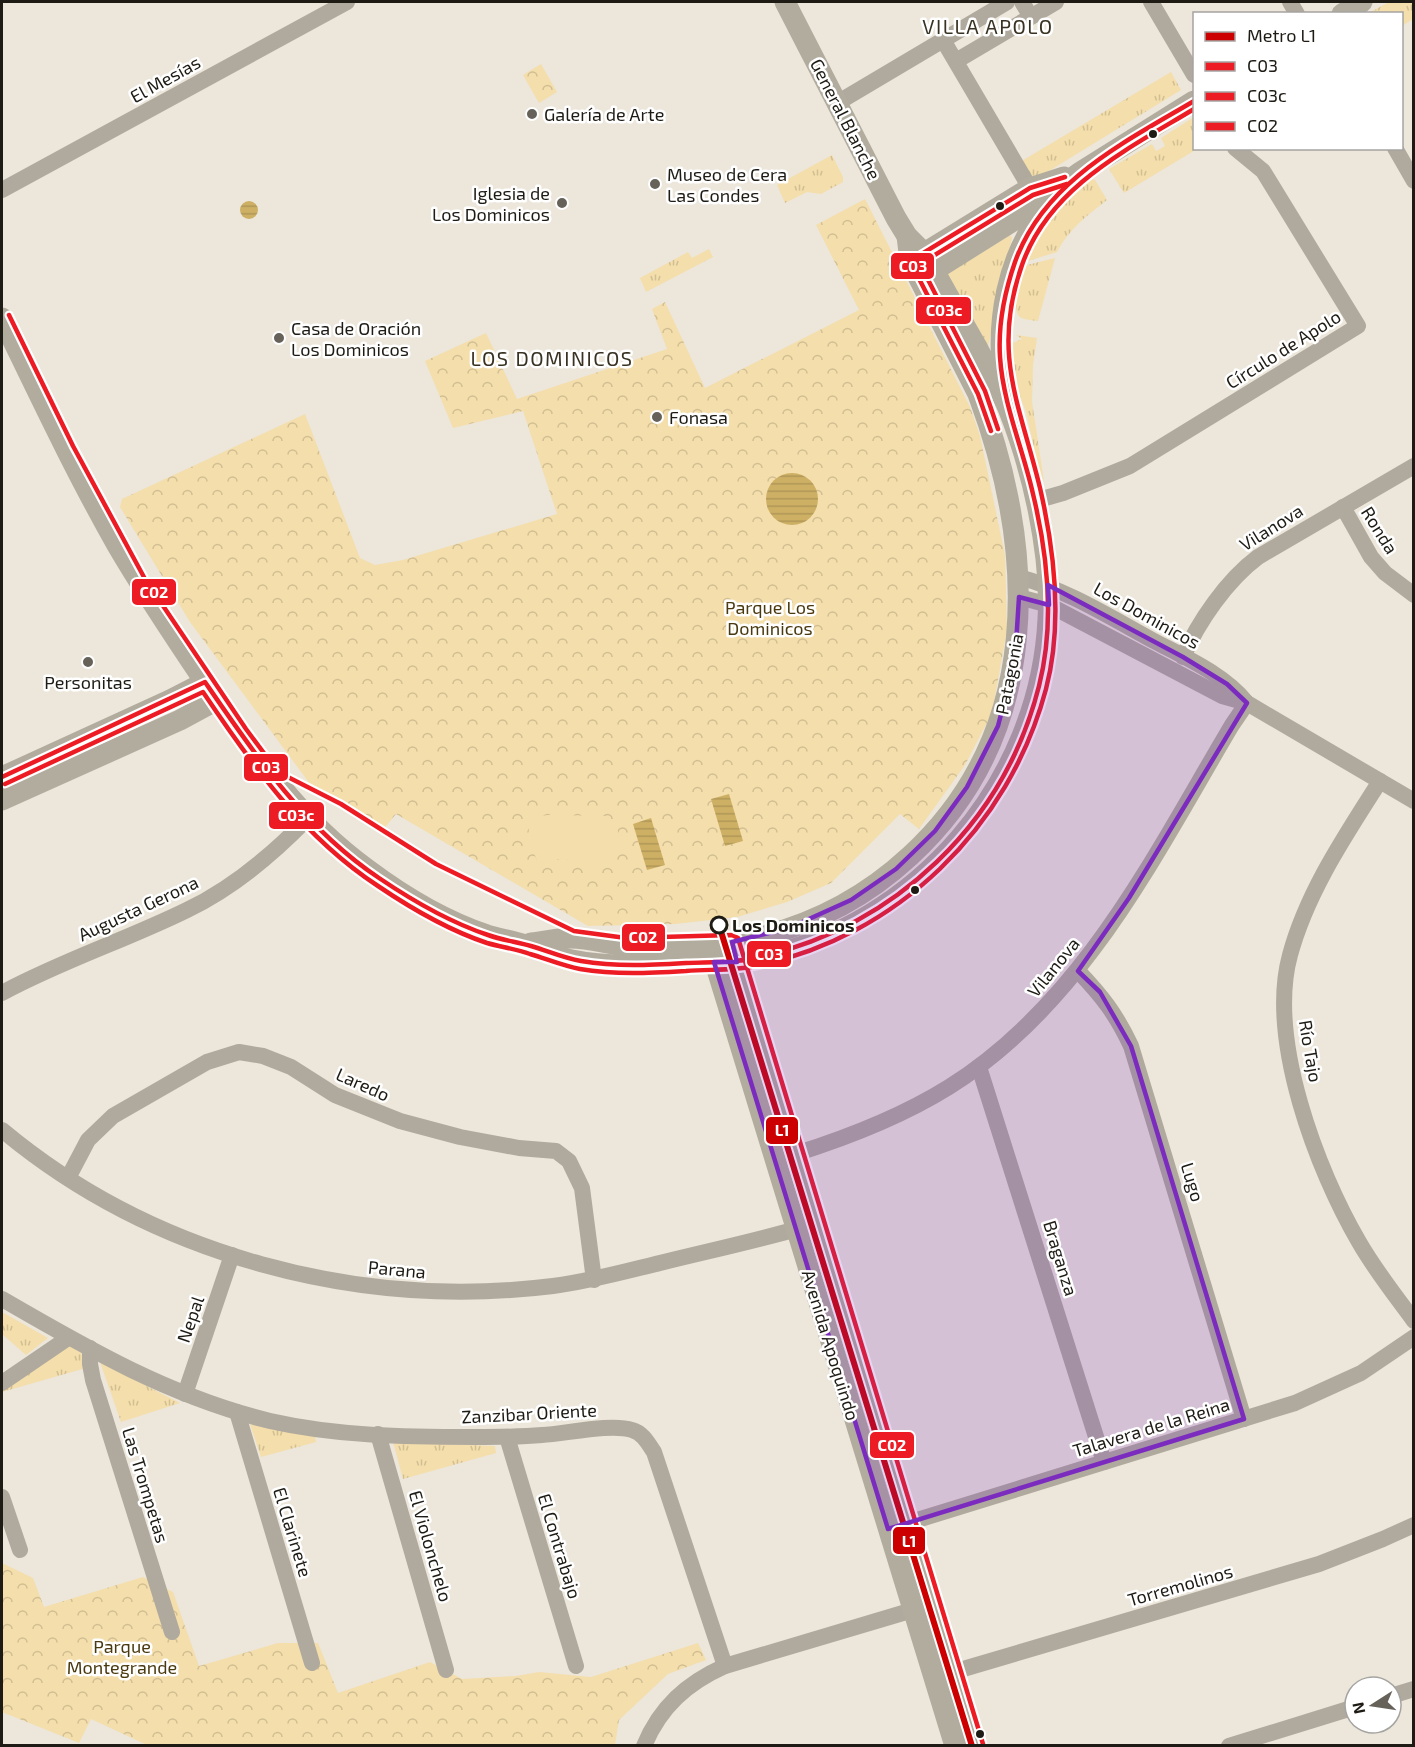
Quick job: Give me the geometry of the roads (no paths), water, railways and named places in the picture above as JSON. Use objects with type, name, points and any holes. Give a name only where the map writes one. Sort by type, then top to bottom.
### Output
[{"type":"main road","name":"General Blanche","points":[[784,2],[922,266]]},
{"type":"main road","points":[[1345,12],[1362,2]]},
{"type":"main road","points":[[922,266],[1013,221],[1078,173],[1193,102]]},
{"type":"main road","points":[[922,266],[1030,188],[1078,173]]},
{"type":"main road","points":[[1008,408],[1000,355],[1001,328],[1016,258],[1038,216],[1078,173]]},
{"type":"main road","name":"Patagonia","points":[[308,819],[368,870],[444,917],[488,935],[525,944],[572,938],[626,946],[712,953],[797,948],[855,923],[910,887],[954,846],[992,797],[1022,740],[1042,673],[1049,595],[1035,501],[1008,408],[993,377],[922,266]]},
{"type":"main road","name":"Patagonia","points":[[735,952],[763,936],[795,926],[851,900],[896,869],[944,821],[974,776],[990,745],[1002,713],[1015,660],[1019,587],[1010,507],[994,439],[978,394],[922,266]]},
{"type":"main road","points":[[2,318],[116,543],[139,582],[217,700],[273,778],[308,819]]},
{"type":"main road","points":[[2,777],[205,682]]},
{"type":"main road","points":[[2,800],[180,720],[217,700]]},
{"type":"main road","name":"Avenida Apoquindo","points":[[735,952],[818,1229],[898,1526],[913,1610],[955,1746]]},
{"type":"main road","name":"Avenida Apoquindo","points":[[712,953],[795,1229],[898,1526],[953,1672],[976,1746]]},
{"type":"street","name":"El Mesías","points":[[2,190],[346,2]]},
{"type":"street","points":[[837,102],[1007,2]]},
{"type":"street","points":[[1022,2],[1031,17]]},
{"type":"street","points":[[956,61],[1056,2]]},
{"type":"street","points":[[1151,2],[1193,73]]},
{"type":"street","points":[[943,40],[1030,188]]},
{"type":"street","name":"Círculo de Apolo","points":[[1035,501],[1064,493],[1130,466],[1358,326],[1263,171],[1237,150]]},
{"type":"street","points":[[1396,150],[1413,181]]},
{"type":"street","name":"Vilanova","points":[[1183,657],[1213,606],[1241,569],[1257,557],[1413,466]]},
{"type":"street","name":"Ronda","points":[[1343,507],[1371,556],[1384,573],[1413,594]]},
{"type":"street","name":"Los Dominicos","points":[[1019,587],[1049,595],[1183,657],[1227,684],[1247,703],[1413,801]]},
{"type":"street","name":"Los Dominicos","points":[[1049,595],[1222,696],[1247,703]]},
{"type":"street","name":"Vilanova","points":[[795,1154],[889,1120],[950,1086],[979,1067],[1031,1022],[1078,971],[1129,898],[1247,703]]},
{"type":"street","name":"Río Tajo","points":[[1380,781],[1341,843],[1305,914],[1287,968],[1284,992],[1285,1025],[1296,1086],[1333,1191],[1374,1265],[1413,1321]]},
{"type":"street","name":"Augusta Gerona","points":[[2,993],[34,976],[188,910],[217,893],[266,858],[308,819]]},
{"type":"street","name":"Lugo","points":[[1078,971],[1100,992],[1118,1019],[1131,1046],[1244,1419]]},
{"type":"street","name":"Laredo","points":[[68,1178],[88,1140],[113,1116],[207,1062],[239,1052],[263,1056],[291,1067],[335,1095],[400,1121],[460,1137],[519,1148],[556,1151],[569,1161],[582,1188],[594,1280]]},
{"type":"street","name":"Braganza","points":[[979,1067],[1104,1462]]},
{"type":"street","name":"Parana","points":[[2,1130],[68,1178],[148,1221],[232,1255],[351,1284],[412,1290],[473,1292],[513,1290],[594,1280],[795,1229],[804,1227],[818,1229]]},
{"type":"street","name":"Nepal","points":[[185,1394],[232,1255]]},
{"type":"street","name":"Zanzibar Oriente","points":[[2,1299],[68,1338],[149,1380],[237,1412],[306,1428],[378,1434],[507,1437],[614,1428],[633,1430],[644,1436],[654,1452],[725,1666]]},
{"type":"street","name":"Talavera de la Reina","points":[[898,1526],[1295,1402],[1331,1388],[1361,1372],[1413,1337]]},
{"type":"street","points":[[2,1383],[68,1338]]},
{"type":"street","name":"Las Trompetas","points":[[90,1348],[93,1380],[172,1632]]},
{"type":"street","name":"El Clarinete","points":[[237,1412],[312,1663]]},
{"type":"street","name":"El Violonchelo","points":[[378,1434],[446,1670]]},
{"type":"street","name":"El Contrabajo","points":[[507,1437],[576,1666]]},
{"type":"street","points":[[2,1497],[20,1550]]},
{"type":"street","name":"Torremolinos","points":[[953,1672],[1319,1564],[1413,1525]]},
{"type":"street","points":[[644,1746],[660,1714],[689,1685],[706,1674],[725,1666],[913,1610]]},
{"type":"street","points":[[1229,1746],[1343,1711]]},
{"type":"metro line","name":"L1","points":[[719,925],[972,1746]]},
{"type":"place","name":"Galería de Arte","points":[[532,114]]},
{"type":"place","name":"Museo de Cera Las Condes","points":[[655,184]]},
{"type":"place","name":"Iglesia de Los Dominicos","points":[[562,203]]},
{"type":"place","name":"Casa de Oración Los Dominicos","points":[[279,338]]},
{"type":"place","name":"Fonasa","points":[[657,417]]},
{"type":"place","name":"Personitas","points":[[88,662]]},
{"type":"place","name":"Los Dominicos","points":[[719,925]]},
{"type":"district","name":"VILLA APOLO","points":[[988,26]]},
{"type":"district","name":"LOS DOMINICOS","points":[[552,358]]},
{"type":"park label","name":"Parque Los Dominicos","points":[[770,617]]},
{"type":"park label","name":"Parque Montegrande","points":[[122,1656]]}]
